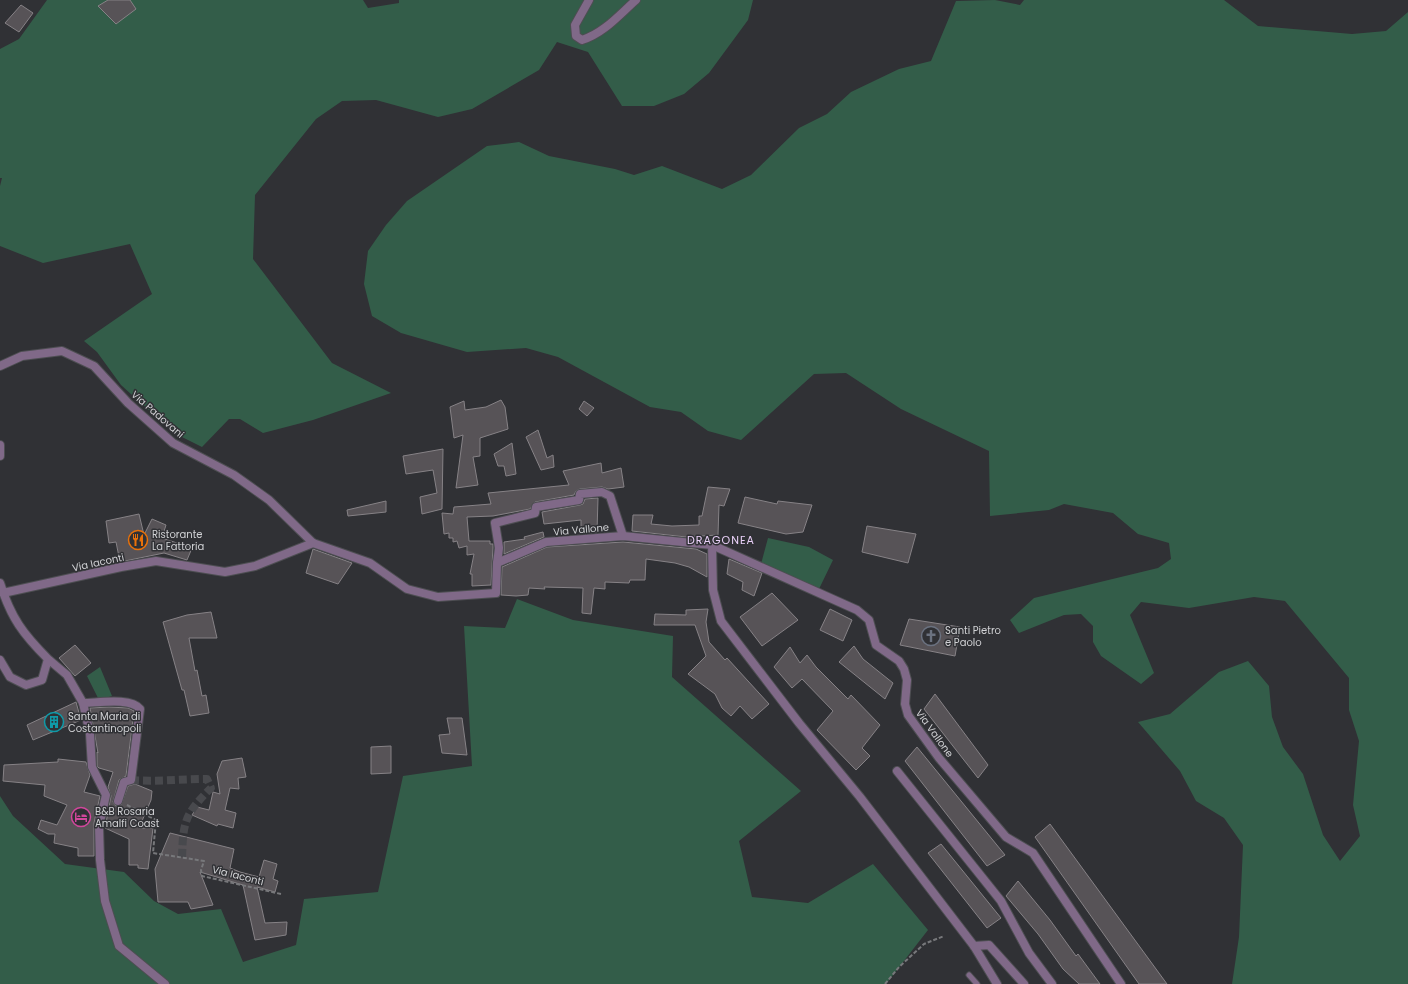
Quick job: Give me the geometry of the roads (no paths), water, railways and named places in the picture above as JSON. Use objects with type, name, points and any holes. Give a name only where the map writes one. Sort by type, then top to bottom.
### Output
[{"type":"street","points":[[589,0],[575,25],[576,36],[582,40],[593,37],[611,24],[636,0]]},
{"type":"street","name":"Via Padovani","points":[[0,366],[22,356],[62,351],[94,366],[128,403],[173,443],[240,479],[269,500],[314,543]]},
{"type":"street","points":[[0,445],[0,456]]},
{"type":"street","name":"Via Vallone","points":[[314,543],[370,562],[407,589],[438,597],[496,593],[499,548],[495,523],[535,513],[536,507],[579,500],[580,494],[602,492],[610,496],[623,536]]},
{"type":"street","name":"Via Vallone","points":[[497,563],[546,542],[623,536],[712,545],[857,610],[869,620],[876,645],[898,661],[904,669],[908,680],[905,704],[908,715],[939,758],[1006,837],[1033,853],[1121,984]]},
{"type":"street","name":"Via Iaconti","points":[[3,593],[121,566],[156,561],[225,572],[255,566],[314,543]]},
{"type":"street","points":[[712,545],[713,590],[721,622],[799,723],[860,796],[974,946],[997,984]]},
{"type":"street","points":[[0,583],[11,615],[27,637],[66,675],[83,703],[90,734],[92,767],[106,795],[99,826],[105,901],[119,946],[165,984]]},
{"type":"street","points":[[0,660],[10,677],[26,685],[42,680],[48,659]]},
{"type":"street","points":[[83,703],[127,702],[134,703],[140,709],[131,780],[124,782],[118,801]]},
{"type":"street","points":[[897,771],[1000,901],[1029,952],[1052,984]]},
{"type":"street","points":[[974,946],[989,945],[1024,984]]},
{"type":"lane","points":[[969,975],[976,984]]},
{"type":"tunnel","points":[[131,780],[150,781],[207,779],[211,788],[202,797],[187,819],[183,835],[182,858]]},
{"type":"place","name":"Ristorante La Fattoria","points":[[138,540]]},
{"type":"place","name":"Santi Pietro e Paolo","points":[[931,636]]},
{"type":"place","name":"Santa Maria di Costantinopoli","points":[[54,722]]},
{"type":"place","name":"B&B Rosaria Amalfi Coast","points":[[81,817]]},
{"type":"district","name":"DRAGONEA","points":[[721,540]]}]
